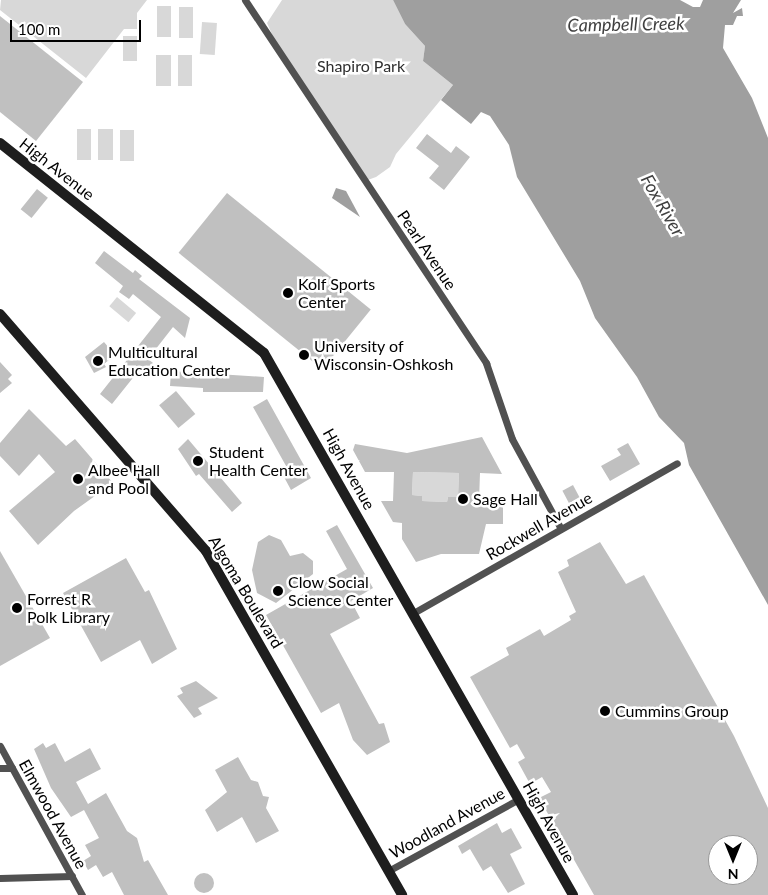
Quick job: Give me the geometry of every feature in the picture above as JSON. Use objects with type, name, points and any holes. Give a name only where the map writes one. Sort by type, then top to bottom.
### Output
[{"type":"main road","name":"High Avenue","points":[[0,143],[264,353],[415,612],[573,895]]},
{"type":"main road","name":"Algoma Boulevard","points":[[0,314],[206,551],[402,895]]},
{"type":"street","name":"Pearl Avenue","points":[[244,0],[486,363],[512,439],[561,529]]},
{"type":"street","name":"Rockwell Avenue","points":[[415,612],[677,463]]},
{"type":"street","name":"Elmwood Avenue","points":[[0,746],[82,895]]},
{"type":"street","points":[[0,768],[12,768]]},
{"type":"street","name":"Woodland Avenue","points":[[388,871],[519,799]]},
{"type":"street","points":[[0,878],[72,876]]},
{"type":"green space","points":[[1,0],[147,0],[137,13],[137,29],[124,29],[86,78],[0,10]]},
{"type":"green space","name":"Shapiro Park","points":[[282,0],[393,0],[405,24],[425,46],[423,61],[453,85],[396,154],[390,167],[376,177],[365,181],[279,50],[267,23]]},
{"type":"green space","points":[[157,6],[171,6],[171,37],[157,37]]},
{"type":"green space","points":[[179,7],[193,7],[193,38],[179,38]]},
{"type":"green space","points":[[202,22],[217,23],[215,55],[200,54]]},
{"type":"green space","points":[[123,36],[137,36],[137,61],[123,61]]},
{"type":"green space","points":[[156,55],[171,55],[171,86],[156,86]]},
{"type":"green space","points":[[178,55],[192,55],[192,86],[178,86]]},
{"type":"green space","points":[[77,129],[91,129],[91,160],[77,160]]},
{"type":"green space","points":[[98,129],[113,129],[113,160],[98,160]]},
{"type":"green space","points":[[120,130],[134,130],[134,161],[120,161]]},
{"type":"green space","points":[[117,297],[136,313],[128,322],[109,306]]},
{"type":"green space","points":[[413,472],[459,473],[458,497],[448,497],[447,502],[422,501],[422,496],[412,495]]},
{"type":"water","points":[[393,0],[680,0],[693,7],[700,7],[703,0],[741,0],[733,13],[742,8],[743,16],[737,16],[733,25],[725,25],[723,48],[752,98],[768,138],[768,605],[689,465],[684,443],[659,417],[637,377],[595,318],[580,281],[517,177],[509,145],[490,116],[481,112],[471,124],[441,100],[453,85],[423,61],[425,46],[405,24]]},
{"type":"water","points":[[336,188],[346,191],[360,217],[332,198]]},
{"type":"building","points":[[0,16],[83,82],[36,141],[0,112]]},
{"type":"building","points":[[427,134],[451,153],[456,146],[470,157],[444,190],[429,178],[439,166],[416,148]]},
{"type":"building","points":[[37,189],[48,198],[32,218],[21,209]]},
{"type":"building","name":"Kolf Sports Center","points":[[227,193],[371,309],[322,369],[179,253]]},
{"type":"building","points":[[104,251],[133,273],[135,270],[142,276],[139,279],[190,318],[185,338],[173,327],[148,359],[153,363],[145,372],[140,369],[112,404],[100,394],[161,317],[133,294],[129,299],[119,292],[123,286],[95,263]]},
{"type":"building","name":"Multicultural Education Center","points":[[104,342],[115,355],[104,364],[106,367],[94,373],[85,357]]},
{"type":"building","points":[[0,362],[12,375],[8,379],[12,383],[0,393]]},
{"type":"building","points":[[171,371],[264,377],[263,392],[203,392],[203,388],[170,386]]},
{"type":"building","points":[[176,391],[195,414],[178,428],[159,405]]},
{"type":"building","points":[[267,399],[311,478],[291,490],[284,477],[290,473],[253,407]]},
{"type":"building","name":"Albee Hall and Pool","points":[[29,409],[66,446],[75,439],[113,483],[74,511],[38,545],[9,511],[55,472],[39,454],[19,476],[0,456],[0,443]]},
{"type":"building","name":"Sage Hall","points":[[482,437],[502,474],[480,473],[479,502],[503,503],[503,524],[486,524],[479,554],[441,554],[416,562],[402,539],[402,523],[393,522],[381,501],[393,501],[394,472],[365,472],[353,450],[355,444],[407,453]],"holes":[[[413,472],[459,473],[458,497],[448,497],[447,502],[422,501],[422,496],[412,495]]]},
{"type":"building","points":[[188,439],[242,503],[232,512],[199,474],[196,476],[178,449]]},
{"type":"building","points":[[628,443],[640,464],[610,481],[601,466],[621,455],[617,449]]},
{"type":"building","points":[[573,485],[580,498],[569,504],[562,491]]},
{"type":"building","points":[[337,525],[373,588],[351,601],[360,618],[330,634],[379,724],[384,723],[390,742],[367,755],[353,740],[339,703],[321,713],[266,615],[347,569],[326,531]]},
{"type":"building","points":[[269,535],[281,540],[290,556],[303,553],[313,561],[313,574],[276,603],[257,593],[252,570],[258,542]]},
{"type":"building","name":"Cummins Group","points":[[600,542],[626,584],[644,575],[734,736],[768,808],[768,895],[594,895],[539,798],[551,792],[542,777],[530,784],[518,762],[525,758],[517,744],[510,748],[470,677],[509,655],[506,648],[540,629],[544,636],[571,620],[569,616],[576,612],[558,572],[569,566],[567,560]]},
{"type":"building","name":"Forrest R Polk Library","points":[[0,551],[50,638],[0,666]]},
{"type":"building","points":[[126,558],[145,592],[149,590],[177,649],[152,664],[140,640],[101,662],[63,593]]},
{"type":"building","points":[[196,681],[218,698],[198,708],[202,714],[194,718],[177,696],[183,693],[180,688]]},
{"type":"building","points":[[43,743],[46,748],[55,743],[65,762],[90,748],[101,769],[76,782],[88,804],[106,793],[127,831],[137,838],[144,862],[148,860],[168,895],[124,895],[112,872],[103,877],[96,865],[88,870],[83,861],[91,856],[85,845],[99,838],[84,810],[71,817],[51,788],[34,749]]},
{"type":"building","points":[[238,757],[251,780],[258,782],[263,796],[269,797],[266,808],[279,831],[256,843],[242,817],[217,832],[205,810],[227,792],[215,770]]},
{"type":"building","points":[[497,823],[502,833],[511,828],[522,848],[510,854],[525,884],[508,893],[491,866],[483,871],[470,849],[462,854],[458,846]]},
{"type":"building","points":[[204,873],[211,876],[214,883],[211,890],[204,893],[197,890],[194,883],[197,876]]},
{"type":"place","name":"Kolf Sports Center","points":[[288,293]]},
{"type":"place","name":"University of Wisconsin-Oshkosh","points":[[304,355]]},
{"type":"place","name":"Multicultural Education Center","points":[[98,361]]},
{"type":"place","name":"Student Health Center","points":[[198,461]]},
{"type":"place","name":"Albee Hall and Pool","points":[[78,479]]},
{"type":"place","name":"Sage Hall","points":[[463,499]]},
{"type":"place","name":"Clow Social Science Center","points":[[278,591]]},
{"type":"place","name":"Forrest R Polk Library","points":[[17,608]]},
{"type":"place","name":"Cummins Group","points":[[605,711]]},
{"type":"water label","name":"Campbell Creek","points":[[626,24]]},
{"type":"water label","name":"Fox River","points":[[663,205]]}]
